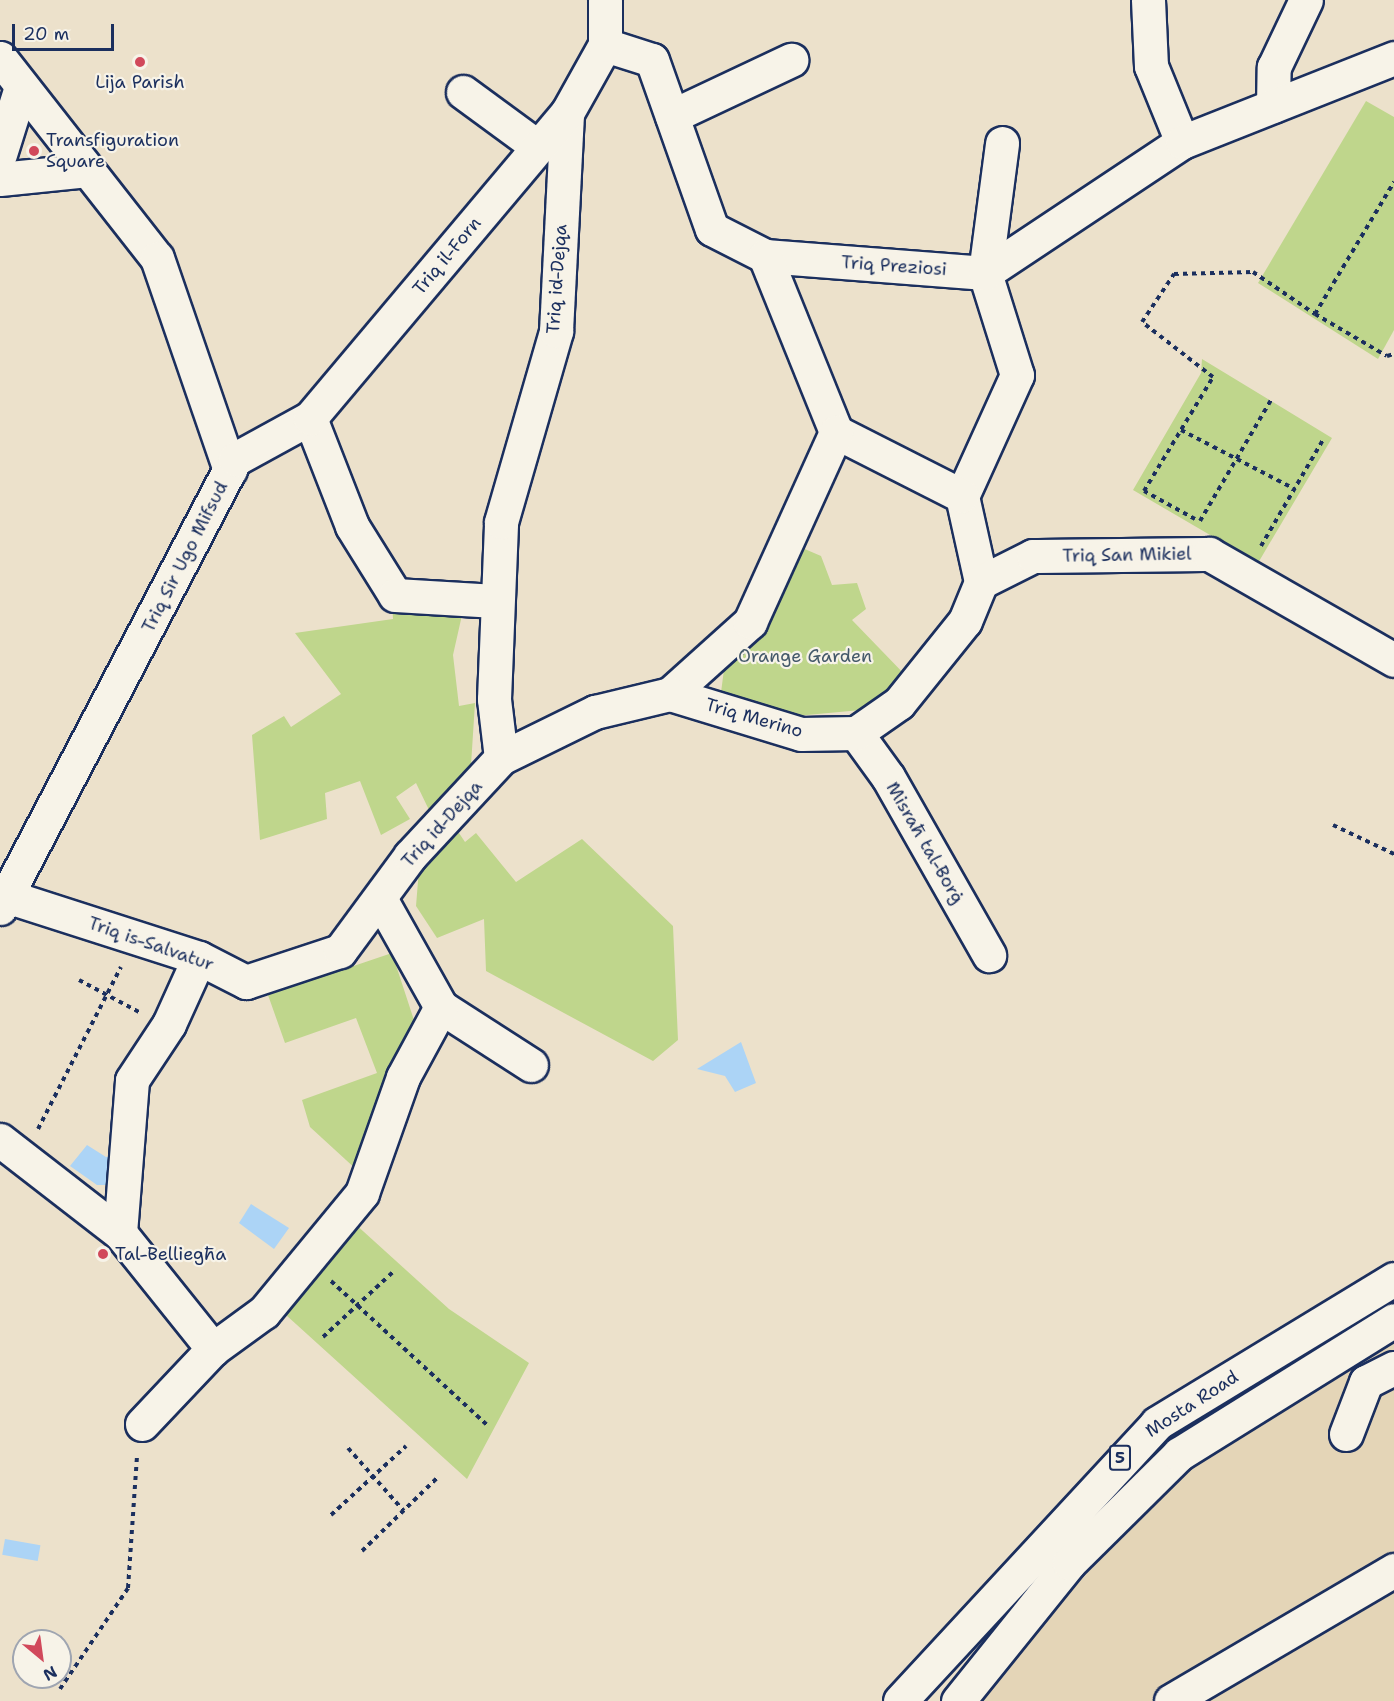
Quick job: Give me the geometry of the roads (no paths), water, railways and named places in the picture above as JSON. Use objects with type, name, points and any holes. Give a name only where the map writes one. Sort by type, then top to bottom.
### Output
[{"type":"main road","name":"Triq il-Forn","points":[[230,470],[235,459],[310,418],[567,112],[605,45],[605,0]]},
{"type":"main road","points":[[1148,0],[1151,66],[1182,142]]},
{"type":"main road","points":[[1273,106],[1274,67],[1306,0]]},
{"type":"main road","name":"Triq Preziosi","points":[[605,45],[652,60],[712,229],[765,256],[985,273]]},
{"type":"main road","points":[[985,273],[1182,142],[1394,57]]},
{"type":"main road","name":"Triq Sir Ugo Mifsud","points":[[0,58],[157,258],[230,470],[2,899]]},
{"type":"main road","points":[[672,116],[790,60]]},
{"type":"main road","points":[[0,154],[21,87]]},
{"type":"main road","points":[[463,92],[538,147]]},
{"type":"main road","name":"Triq id-Dejqa","points":[[381,900],[410,856],[501,758],[494,699],[496,601],[501,522],[556,331],[567,112]]},
{"type":"main road","points":[[856,734],[899,703],[964,621],[981,582],[962,496],[1017,375],[985,273],[1002,142]]},
{"type":"main road","points":[[0,178],[88,170]]},
{"type":"main road","points":[[765,256],[836,432],[962,496]]},
{"type":"main road","points":[[310,418],[352,526],[395,595],[496,601]]},
{"type":"main road","points":[[501,758],[595,712],[670,694],[750,622],[836,432]]},
{"type":"main road","name":"Triq San Mikiel","points":[[981,582],[1034,556],[1209,554],[1394,660]]},
{"type":"main road","name":"Triq Merino","points":[[670,694],[801,734],[856,734]]},
{"type":"main road","name":"Misraħ tal-Borġ","points":[[856,734],[888,777],[989,956]]},
{"type":"main road","name":"Triq is-Salvatur","points":[[2,899],[199,958],[246,982],[340,951],[381,900]]},
{"type":"main road","points":[[381,900],[441,1007],[531,1065]]},
{"type":"main road","points":[[120,1233],[132,1080],[169,1024],[199,958]]},
{"type":"main road","points":[[142,1424],[213,1349],[264,1312],[362,1193],[404,1077],[441,1007]]},
{"type":"main road","points":[[0,1140],[120,1233],[213,1349]]},
{"type":"main road","name":"Mosta Road","points":[[900,1701],[1157,1423],[1394,1280]]},
{"type":"main road","name":"Mosta Road","points":[[958,1701],[1069,1563],[1179,1454],[1394,1320]]},
{"type":"main road","points":[[1346,1434],[1366,1382],[1394,1368]]},
{"type":"main road","points":[[1171,1701],[1394,1570]]},
{"type":"water","points":[[741,1042],[756,1083],[735,1092],[725,1076],[697,1069]]},
{"type":"water","points":[[87,1145],[106,1157],[117,1155],[115,1185],[97,1185],[70,1166]]},
{"type":"water","points":[[251,1204],[289,1228],[274,1249],[239,1223]]},
{"type":"water","points":[[5,1539],[40,1545],[38,1561],[2,1555]]},
{"type":"place","name":"Lija Parish","points":[[140,62]]},
{"type":"place","name":"Transfiguration Square","points":[[34,151]]},
{"type":"place","name":"Tal-Belliegħa","points":[[103,1254]]},
{"type":"park label","name":"Orange Garden","points":[[805,656]]}]
